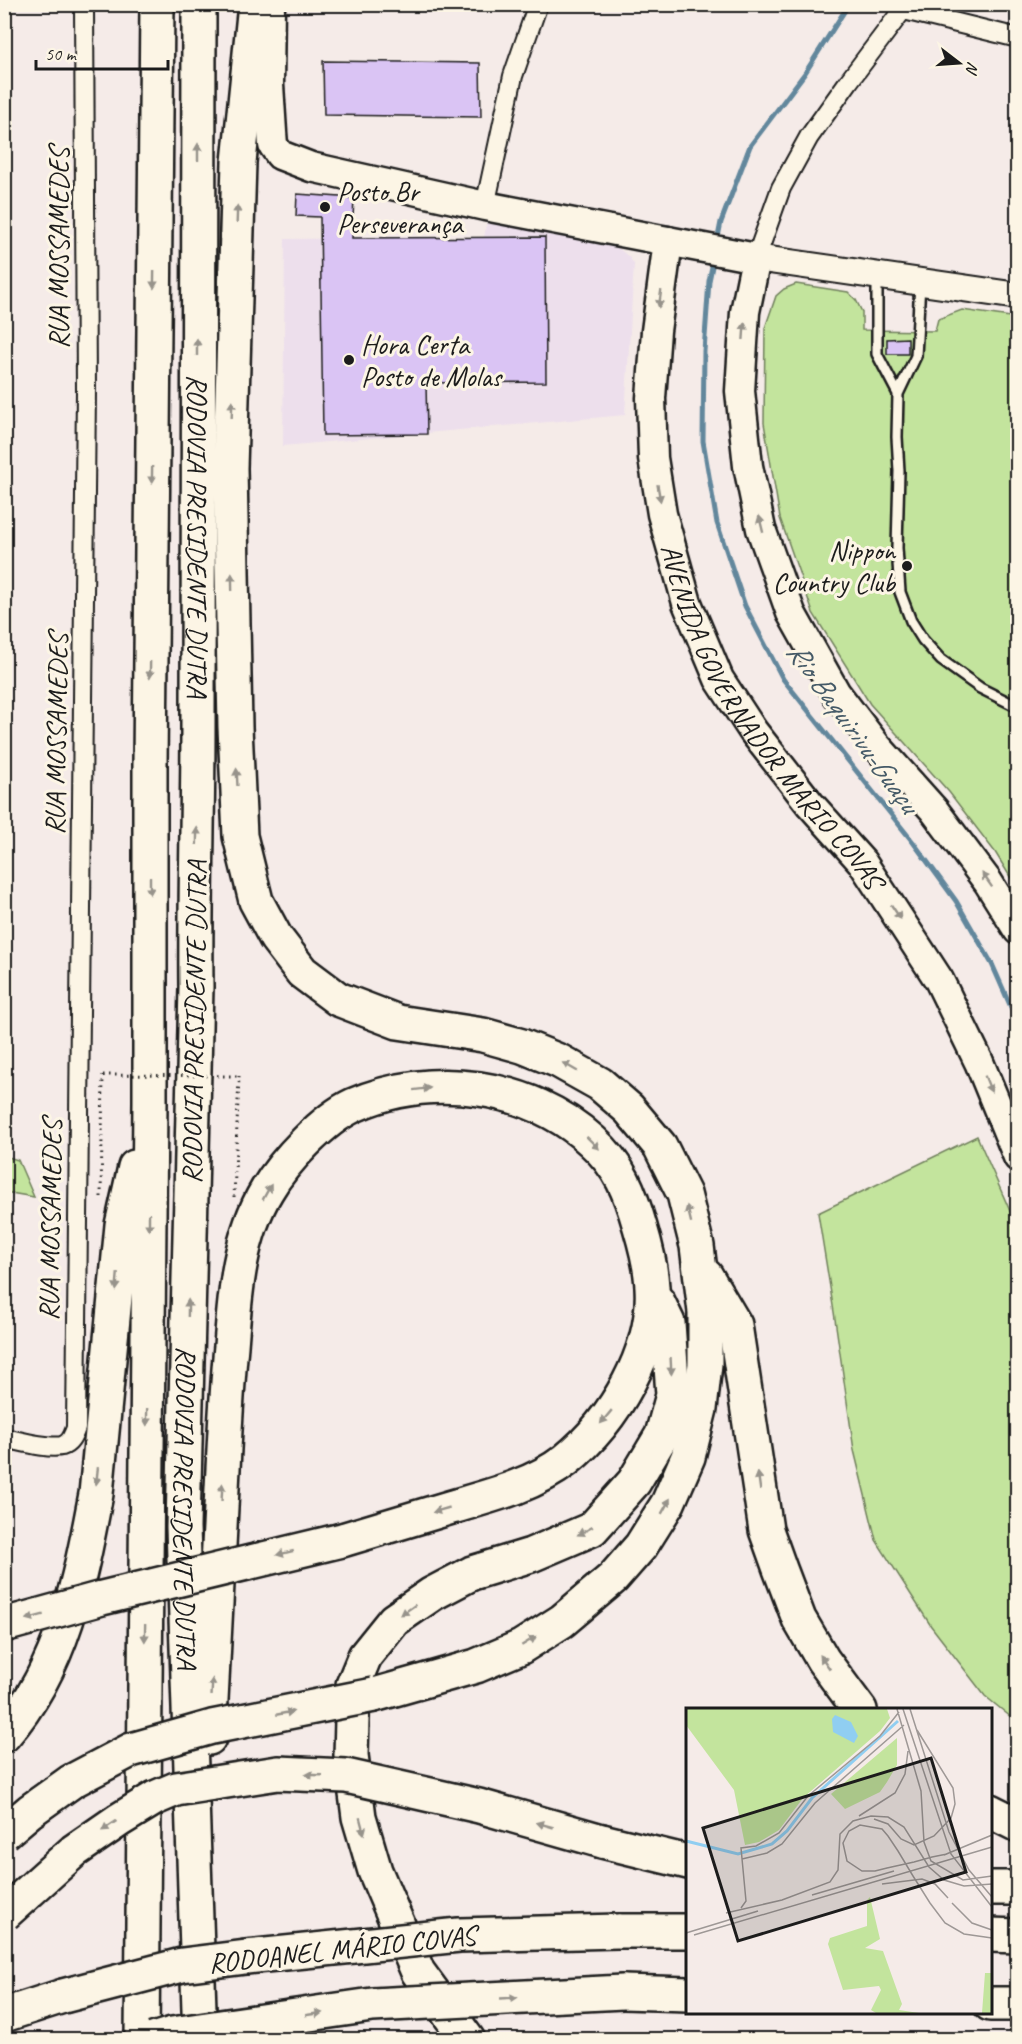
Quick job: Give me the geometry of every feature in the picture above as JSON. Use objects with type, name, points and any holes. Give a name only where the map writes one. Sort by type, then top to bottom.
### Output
[{"type":"highway","points":[[134,4],[142,100],[138,172],[154,221]]},
{"type":"highway","name":"RODOVIA PRESIDENTE DUTRA","points":[[142,2040],[150,1101],[154,221],[158,4]]},
{"type":"highway","name":"RODOVIA PRESIDENTE DUTRA","points":[[199,4],[196,987],[183,1527],[200,2040]]},
{"type":"highway","points":[[4,1833],[72,1781],[131,1750],[212,1727],[374,1695],[476,1666],[521,1647],[562,1621],[613,1578],[641,1546],[668,1503],[688,1457],[700,1409],[705,1364],[705,1312],[697,1246],[684,1194],[660,1146],[629,1109],[600,1084],[559,1061],[522,1046],[483,1035],[398,1022],[338,999],[302,972],[276,938],[256,901],[240,836],[235,727],[231,468],[239,162],[255,4]]},
{"type":"highway","points":[[4,1625],[112,1596],[342,1540],[493,1495],[539,1477],[565,1461],[615,1406],[633,1374],[648,1335],[652,1290],[648,1254],[627,1185],[611,1163],[595,1144],[576,1128],[546,1109],[505,1094],[470,1087],[426,1088],[385,1094],[351,1106],[321,1128],[289,1159],[266,1191],[244,1245],[235,1300],[226,1409],[206,1805],[196,1934]]},
{"type":"highway","points":[[4,1735],[28,1705],[50,1666],[63,1632],[89,1532],[97,1483],[122,1225],[150,1101]]},
{"type":"highway","points":[[700,1265],[735,1325],[766,1530],[776,1559],[799,1619],[823,1660],[859,1708]]},
{"type":"highway","points":[[468,2040],[418,1972],[375,1871],[359,1817],[351,1755],[353,1685],[365,1656],[394,1620],[432,1594],[472,1573],[531,1555],[592,1529],[634,1482],[662,1435],[673,1395],[668,1323],[652,1290]]},
{"type":"highway","points":[[4,1914],[74,1851],[118,1820],[155,1798],[177,1790],[278,1773],[346,1776],[479,1806],[686,1862]]},
{"type":"highway","points":[[992,1812],[1017,1825]]},
{"type":"highway","points":[[992,1888],[1017,1888]]},
{"type":"highway","name":"RODOANEL MÁRIO COVAS","points":[[4,2015],[63,1996],[182,1965],[459,1935],[686,1931]]},
{"type":"highway","points":[[992,1935],[1017,1936]]},
{"type":"highway","name":"RODOANEL MÁRIO COVAS","points":[[153,2040],[172,2034],[372,2005],[623,1992],[686,1994]]},
{"type":"highway","points":[[992,2004],[1017,2004]]},
{"type":"highway","points":[[225,2040],[256,2022]]},
{"type":"main road","points":[[270,4],[269,85],[272,138],[273,145],[280,155],[311,167],[485,206],[744,256],[745,312],[740,391],[748,466],[761,529],[791,613],[836,693],[875,744],[934,810],[988,882],[1017,930]]},
{"type":"main road","name":"AVENIDA GOVERNADOR MÁRIO COVAS","points":[[679,244],[656,331],[651,398],[653,458],[662,514],[687,603],[719,679],[753,731],[810,804],[862,862],[939,980],[979,1062],[1017,1157]]},
{"type":"street","name":"RUA MOSSAMEDES","points":[[4,1438],[63,1446],[72,1439],[76,1428],[86,390],[84,4]]},
{"type":"street","points":[[485,206],[513,76],[538,4]]},
{"type":"street","points":[[1017,38],[905,7],[809,137],[744,256],[1017,296]]},
{"type":"lane","points":[[877,275],[877,354],[898,394]]},
{"type":"lane","points":[[920,281],[916,356],[898,394],[897,548],[900,592],[911,621],[923,640],[941,660],[980,688],[1017,707]]},
{"type":"path","points":[[101,1203],[103,1075],[239,1076],[234,1204]]},
{"type":"shaded area","points":[[487,222],[618,248],[629,257],[634,264],[625,415],[283,446],[285,239],[484,237]]},
{"type":"green space","name":"Nippon Country Club","points":[[796,284],[848,292],[856,300],[862,312],[862,330],[935,331],[938,319],[962,310],[1017,318],[1017,888],[995,852],[949,792],[870,704],[813,613],[780,518],[764,423],[765,328],[776,296],[784,289]]},
{"type":"green space","points":[[977,1136],[1017,1227],[1017,1722],[985,1696],[931,1626],[876,1540],[854,1450],[818,1213]]},
{"type":"green space","points":[[5,1156],[18,1160],[34,1197],[5,1192]]},
{"type":"building","points":[[323,61],[480,63],[481,117],[324,115]]},
{"type":"building","points":[[297,194],[354,198],[352,238],[545,237],[546,382],[426,383],[427,434],[323,435],[320,217],[296,216]]},
{"type":"building","points":[[908,338],[908,354],[887,354],[887,339]]},
{"type":"waterway","name":"Rio Baquirivu-Guaçu","points":[[717,242],[721,222],[750,146],[805,73],[849,4]]},
{"type":"waterway","name":"Rio Baquirivu-Guaçu","points":[[714,257],[709,281],[704,351],[703,441],[717,523],[745,606],[783,679],[913,842],[956,901],[992,964],[1018,1023]]},
{"type":"place","name":"Posto Br Perseverança","points":[[325,207]]},
{"type":"place","name":"Hora Certa Posto de Molas","points":[[349,360]]},
{"type":"place","name":"Nippon Country Club","points":[[907,566]]}]
